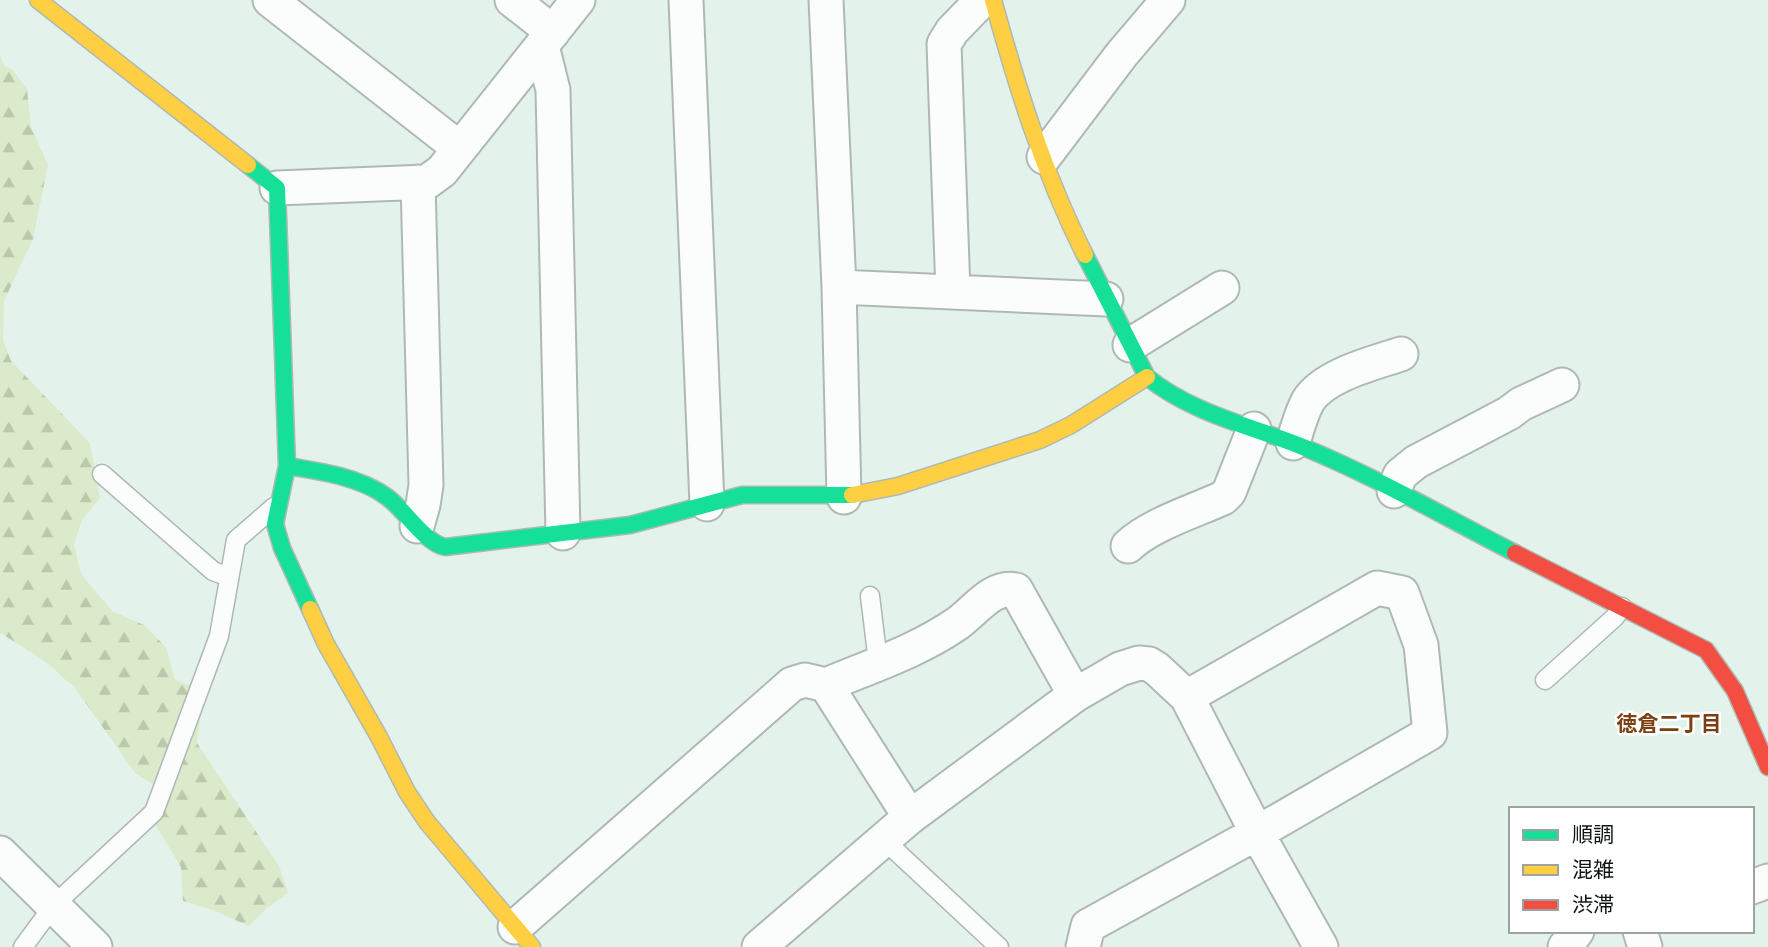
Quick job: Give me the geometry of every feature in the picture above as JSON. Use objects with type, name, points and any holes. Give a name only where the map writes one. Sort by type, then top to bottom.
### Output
[{"type":"street","points":[[38,0],[276,188],[427,182],[442,171],[578,0]]},
{"type":"street","points":[[270,0],[459,148]]},
{"type":"street","points":[[512,0],[547,39],[553,90],[563,533]]},
{"type":"street","points":[[686,0],[707,504]]},
{"type":"street","points":[[826,0],[839,287],[844,497]]},
{"type":"street","points":[[953,292],[944,44],[952,31],[982,0]]},
{"type":"street","points":[[993,0],[1011,65],[1061,208],[1147,377],[1163,390],[1221,417],[1293,443],[1394,491],[1706,650],[1723,668],[1739,696],[1768,768]]},
{"type":"street","points":[[1044,157],[1122,54],[1168,0]]},
{"type":"street","points":[[417,526],[426,485],[418,182]]},
{"type":"street","points":[[276,188],[287,466],[275,524],[282,548],[326,644],[407,792],[427,822],[524,937],[792,684],[805,680],[827,685],[932,641],[1006,588],[1016,590],[1075,695]]},
{"type":"street","points":[[839,287],[1106,299]]},
{"type":"street","points":[[1130,345],[1222,288]]},
{"type":"street","points":[[1293,443],[1300,418],[1310,398],[1324,385],[1347,373],[1401,354]]},
{"type":"street","points":[[287,466],[312,469],[357,483],[388,497],[436,545],[445,547],[630,525],[742,495],[844,497],[898,486],[1040,440],[1070,425],[1147,377]]},
{"type":"street","points":[[1394,491],[1400,475],[1416,462],[1521,404],[1562,385]]},
{"type":"street","points":[[1128,546],[1136,539],[1223,498],[1229,492],[1254,429]]},
{"type":"street","points":[[1083,947],[1088,926],[1430,733],[1421,645],[1402,593],[1377,588],[1188,697]]},
{"type":"street","points":[[759,947],[910,817],[1075,695],[1121,669],[1139,663],[1149,664],[1157,669],[1188,697],[1257,833],[1321,947]]},
{"type":"street","points":[[827,685],[910,817]]},
{"type":"street","points":[[0,853],[96,947]]},
{"type":"lane","points":[[102,474],[213,571],[229,577]]},
{"type":"lane","points":[[23,947],[54,905],[154,812],[219,636],[236,541],[273,507],[278,506]]},
{"type":"lane","points":[[870,596],[878,662]]},
{"type":"lane","points":[[1545,680],[1615,617],[1622,607]]},
{"type":"lane","points":[[884,840],[999,947]]},
{"type":"green space","points":[[0,56],[5,67],[11,68],[27,89],[31,127],[48,165],[33,239],[4,301],[3,340],[11,361],[90,443],[100,498],[82,520],[74,545],[81,574],[112,611],[144,625],[166,647],[175,680],[192,686],[202,707],[197,743],[279,866],[288,893],[249,926],[183,901],[181,867],[156,826],[153,784],[135,773],[73,685],[40,658],[0,633]]},
{"type":"traffic: fast","points":[[248,165],[277,188],[287,466],[275,524],[282,548],[310,609]]},
{"type":"traffic: fast","points":[[1085,255],[1147,377],[1164,389],[1222,418],[1303,447],[1357,471],[1515,553]]},
{"type":"traffic: fast","points":[[287,466],[365,484],[387,497],[423,533],[445,547],[630,525],[742,495],[852,495]]},
{"type":"traffic: slow","points":[[38,0],[248,165]]},
{"type":"traffic: slow","points":[[993,0],[1033,130],[1085,255]]},
{"type":"traffic: slow","points":[[852,495],[898,486],[1040,440],[1071,425],[1147,377]]},
{"type":"traffic: slow","points":[[310,609],[326,644],[407,792],[427,822],[532,947]]},
{"type":"traffic: jam","points":[[1515,553],[1706,650],[1735,691],[1768,767]]},
{"type":"district","name":"徳倉二丁目","points":[[1669,724]]}]
